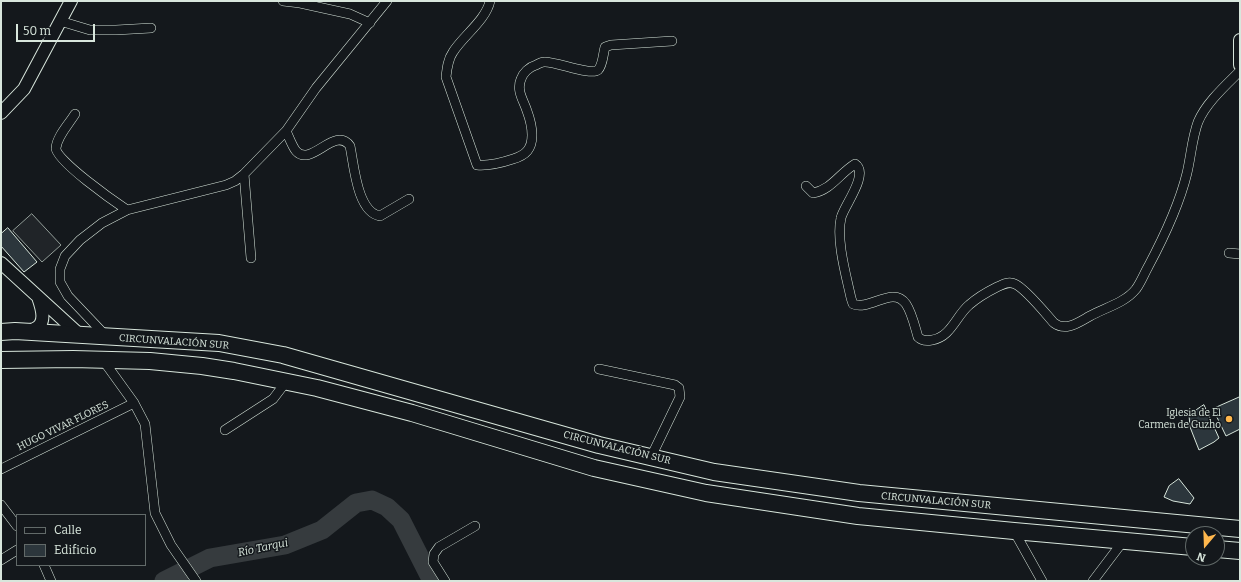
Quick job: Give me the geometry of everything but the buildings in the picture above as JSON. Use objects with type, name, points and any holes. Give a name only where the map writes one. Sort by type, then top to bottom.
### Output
[{"type":"highway","name":"CIRCUNVALACIÓN SUR","points":[[8,332],[219,343],[283,355],[599,445],[714,472],[859,494],[1240,529]]},
{"type":"highway","name":"CIRCUNVALACIÓN SUR","points":[[1,360],[150,361],[234,371],[317,388],[412,413],[594,468],[706,494],[858,516],[1185,546]]},
{"type":"highway","points":[[1225,550],[1240,551]]},
{"type":"street","points":[[1,113],[24,89],[71,1]]},
{"type":"street","points":[[283,1],[300,3],[350,14],[370,23]]},
{"type":"street","points":[[107,337],[68,296],[60,282],[60,269],[65,256],[80,240],[102,223],[127,210],[226,185],[235,181],[244,174],[286,131],[316,88],[387,1]]},
{"type":"street","points":[[490,1],[489,7],[453,52],[448,65],[446,77],[477,165],[486,166],[498,164],[524,156],[530,148],[532,140],[532,127],[519,88],[521,79],[529,67],[543,62],[567,65],[586,72],[596,72],[601,63],[605,47],[611,45],[672,41]]},
{"type":"street","points":[[60,22],[90,30],[151,28]]},
{"type":"street","points":[[1240,40],[1240,64]]},
{"type":"street","points":[[806,186],[813,192],[819,192],[831,185],[850,167],[855,164],[859,167],[860,170],[856,187],[841,216],[840,226],[841,251],[853,304],[861,306],[867,305],[892,297],[901,299],[907,304],[918,337],[928,341],[936,339],[951,328],[967,306],[981,294],[1011,283],[1020,287],[1054,323],[1058,326],[1066,327],[1121,301],[1136,289],[1155,254],[1176,208],[1188,170],[1198,121],[1206,108],[1240,71]]},
{"type":"street","points":[[75,114],[59,138],[56,152],[60,158],[76,172],[127,210]]},
{"type":"street","points":[[286,131],[296,151],[304,156],[310,155],[333,141],[343,140],[348,142],[360,194],[368,209],[374,215],[380,216],[409,199]]},
{"type":"street","points":[[244,174],[251,258]]},
{"type":"street","points":[[1229,253],[1240,254]]},
{"type":"street","points":[[1,263],[81,336]]},
{"type":"street","points":[[8,332],[35,329],[39,326],[43,315],[38,296]]},
{"type":"street","points":[[103,360],[134,403],[145,424],[154,514],[171,545],[196,581]]},
{"type":"street","points":[[599,369],[675,385],[679,388],[680,397],[651,457]]},
{"type":"street","points":[[225,430],[273,399],[286,382]]},
{"type":"street","name":"HUGO VIVAR FLORES","points":[[1,469],[134,403]]},
{"type":"street","points":[[1,505],[16,525]]},
{"type":"street","points":[[445,581],[433,562],[434,554],[439,547],[475,526]]},
{"type":"street","points":[[1014,531],[1042,581]]},
{"type":"street","points":[[1093,581],[1124,540]]},
{"type":"street","points":[[1,560],[16,551]]},
{"type":"street","points":[[44,566],[52,581]]},
{"type":"shaded area","points":[[32,214],[61,245],[42,262],[13,231]]},
{"type":"waterway","name":"Río Tarqui","points":[[164,581],[210,558],[285,545],[322,530],[356,503],[372,500],[387,507],[401,520],[432,581]]},
{"type":"place","name":"Iglesia de El Carmen de Guzho","points":[[1229,419]]}]
